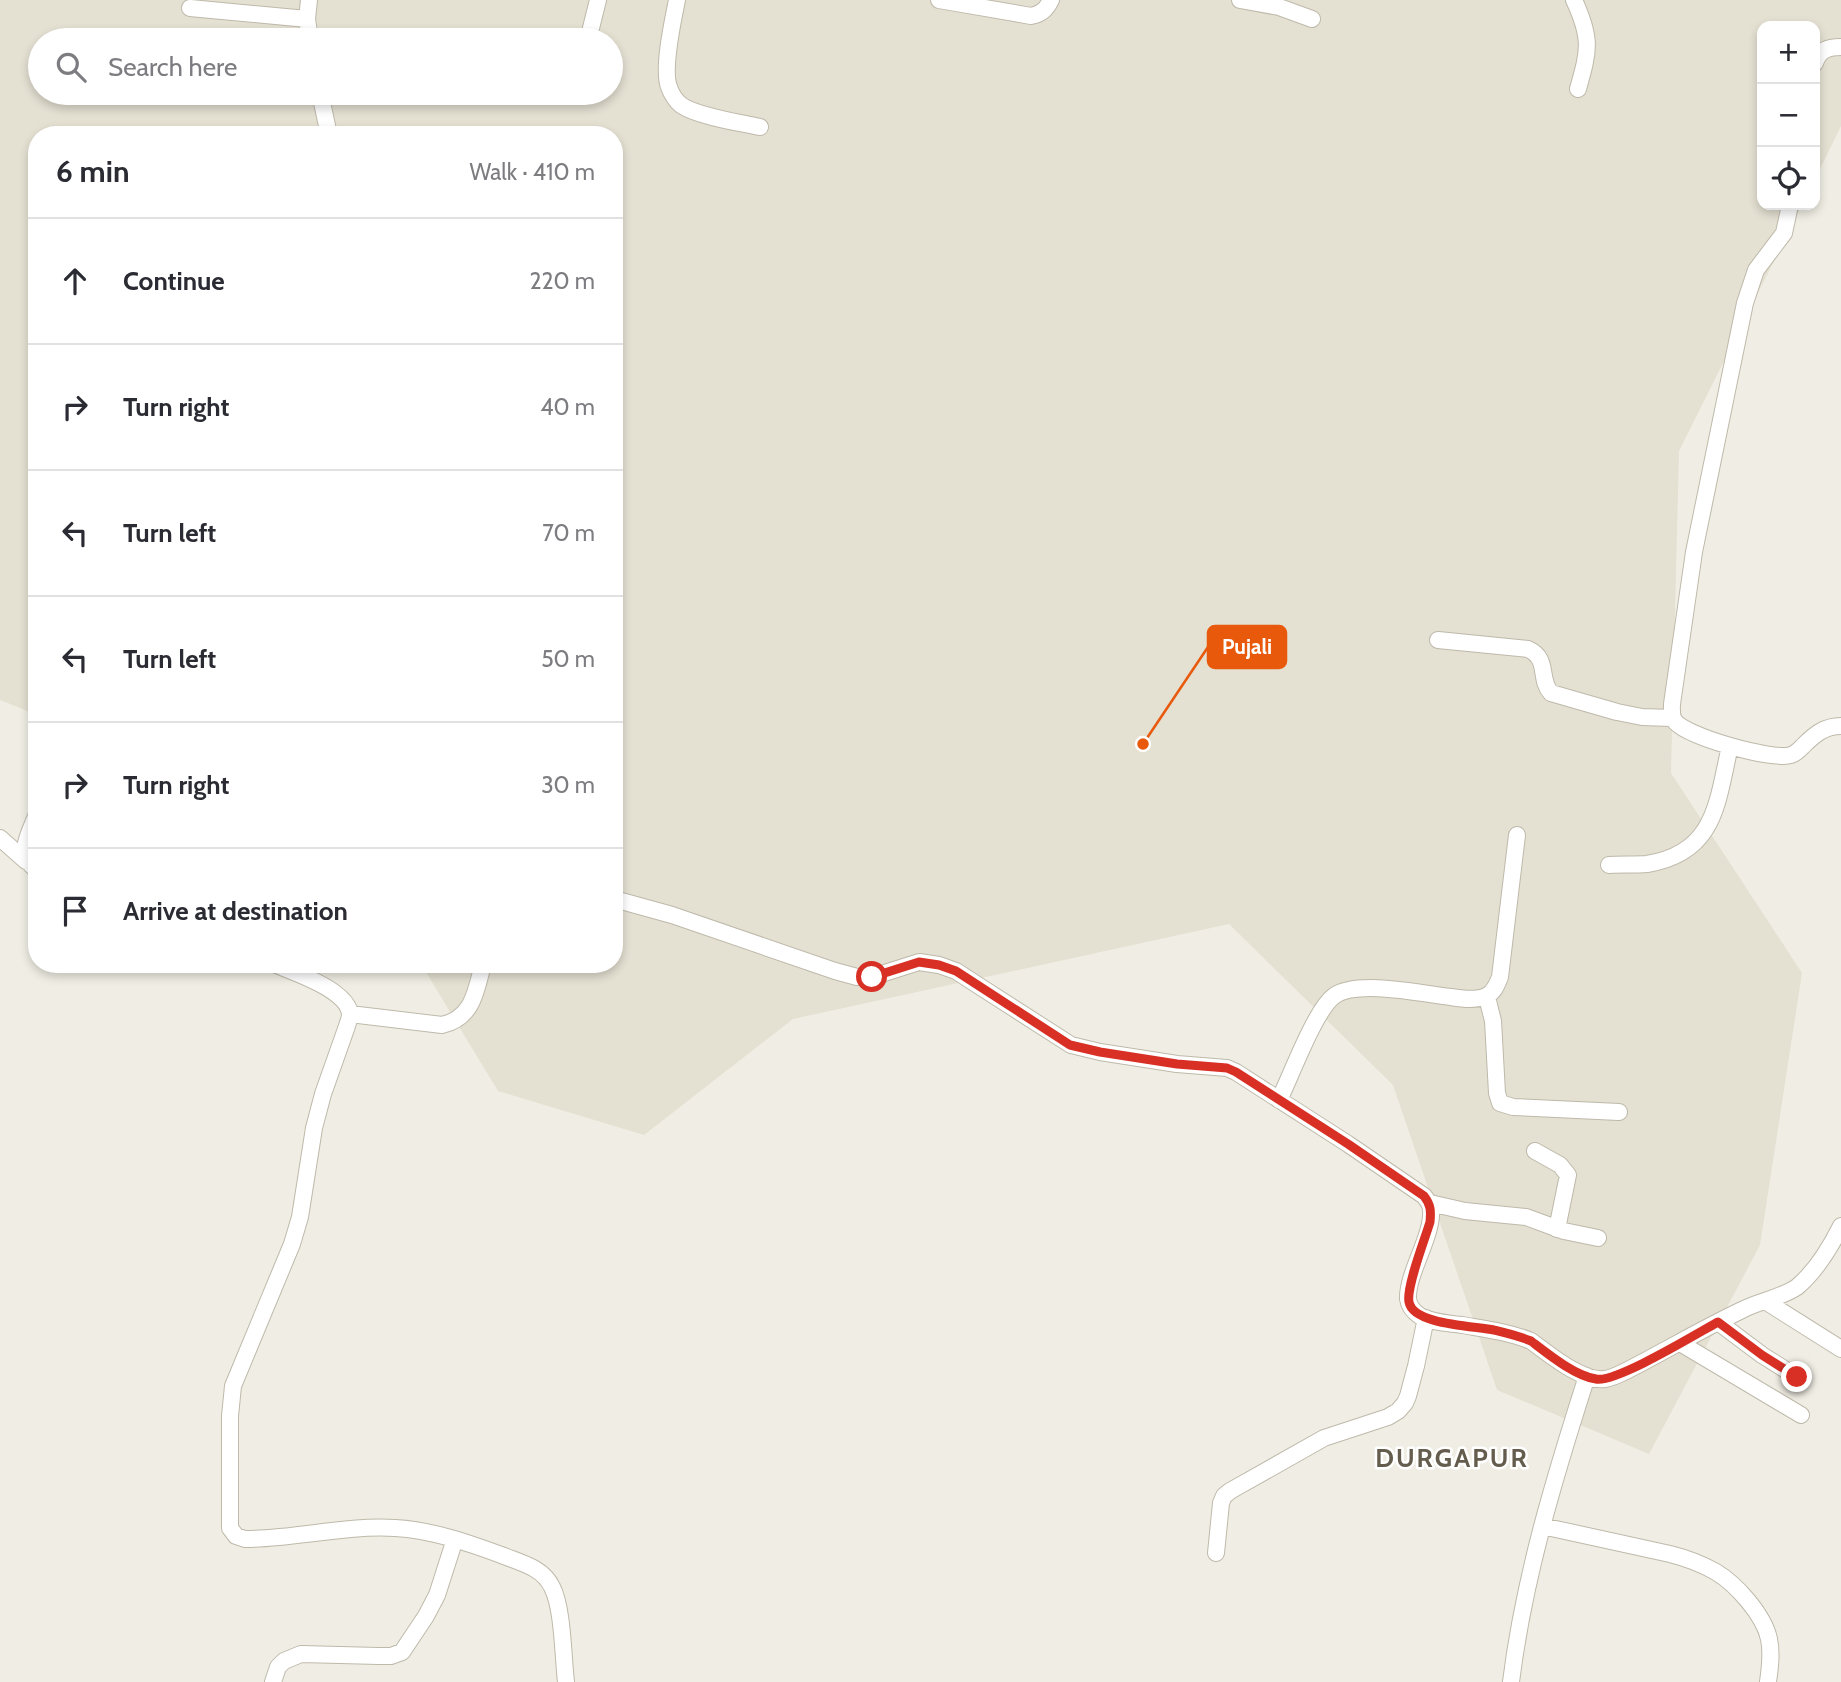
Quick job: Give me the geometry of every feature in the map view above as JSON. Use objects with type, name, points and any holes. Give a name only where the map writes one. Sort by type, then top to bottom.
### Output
[{"type":"street","points":[[308,28],[309,0]]},
{"type":"street","points":[[591,28],[598,0]]},
{"type":"street","points":[[677,0],[667,67],[668,85],[673,94],[686,108],[760,127]]},
{"type":"street","points":[[939,0],[1031,16],[1039,15],[1051,0]]},
{"type":"street","points":[[1240,0],[1279,7],[1312,19]]},
{"type":"street","points":[[1574,0],[1585,25],[1589,47],[1578,89]]},
{"type":"street","points":[[190,8],[307,19]]},
{"type":"street","points":[[1820,53],[1832,47],[1841,47]]},
{"type":"street","points":[[323,105],[327,126]]},
{"type":"street","points":[[1789,210],[1784,233],[1756,270],[1745,303],[1694,552],[1671,704],[1672,718],[1680,726],[1723,745],[1784,756],[1797,751],[1820,730],[1841,726]]},
{"type":"street","points":[[1438,640],[1528,649],[1536,652],[1540,658],[1547,689],[1551,693],[1617,712],[1672,718]]},
{"type":"street","points":[[1609,865],[1661,861],[1693,845],[1703,835],[1716,806],[1730,746]]},
{"type":"street","points":[[1279,1100],[1321,1010],[1343,990],[1383,989],[1462,999],[1487,997],[1495,989],[1500,977],[1517,835]]},
{"type":"street","points":[[28,840],[24,851],[28,858]]},
{"type":"street","points":[[1,846],[28,863]]},
{"type":"street","points":[[623,901],[672,915],[857,977],[872,977],[919,962],[939,965],[956,971],[1070,1045],[1177,1064],[1227,1068],[1402,1181],[1430,1203],[1430,1222],[1409,1289],[1408,1301],[1411,1308],[1434,1321],[1492,1330],[1531,1341],[1580,1374],[1596,1379],[1607,1379],[1626,1371],[1744,1308],[1788,1292],[1821,1260],[1841,1226]]},
{"type":"street","points":[[295,973],[324,985],[347,1006],[350,1014],[314,1128],[300,1217],[292,1244],[233,1386],[230,1416],[230,1528],[236,1536],[245,1539],[396,1528],[455,1539],[533,1567],[545,1576],[558,1602],[566,1682]]},
{"type":"street","points":[[350,1014],[442,1025],[454,1022],[464,1015],[470,1006],[481,973]]},
{"type":"street","points":[[1487,997],[1493,1021],[1497,1093],[1500,1103],[1513,1108],[1619,1112]]},
{"type":"street","points":[[1535,1151],[1560,1165],[1567,1175],[1558,1229]]},
{"type":"street","points":[[1430,1203],[1465,1211],[1526,1217],[1558,1229],[1598,1238]]},
{"type":"street","points":[[1765,1301],[1841,1349]]},
{"type":"street","points":[[1216,1553],[1221,1503],[1230,1491],[1324,1438],[1388,1417],[1398,1411],[1408,1396],[1426,1318]]},
{"type":"street","points":[[1718,1322],[1797,1377]]},
{"type":"street","points":[[1680,1343],[1801,1415]]},
{"type":"street","points":[[1511,1682],[1517,1635],[1542,1526],[1587,1376]]},
{"type":"street","points":[[1542,1526],[1670,1554],[1718,1573],[1757,1612],[1766,1628],[1771,1657],[1768,1682]]},
{"type":"street","points":[[273,1682],[278,1667],[284,1661],[301,1654],[357,1657],[391,1656],[402,1652],[437,1595],[455,1539]]},
{"type":"shaded area","points":[[0,0],[1841,0],[1841,126],[1820,169],[1820,21],[1757,21],[1757,210],[1800,210],[1679,451],[1671,773],[1802,973],[1760,1245],[1649,1454],[1497,1390],[1393,1085],[1229,924],[793,1019],[644,1135],[498,1091],[426,973],[623,973],[623,126],[28,126],[28,711],[0,700]]},
{"type":"place","name":"Pujali","points":[[1143,744]]},
{"type":"district","name":"DURGAPUR","points":[[1452,1458]]},
{"type":"route","points":[[872,977],[919,962],[939,965],[956,971],[1070,1045],[1177,1064],[1227,1068],[1236,1072],[1348,1144],[1424,1196],[1430,1203],[1430,1222],[1409,1289],[1408,1301],[1411,1308],[1420,1315],[1434,1321],[1523,1338],[1580,1374],[1596,1379],[1607,1379],[1626,1371],[1718,1322],[1797,1377]]}]
